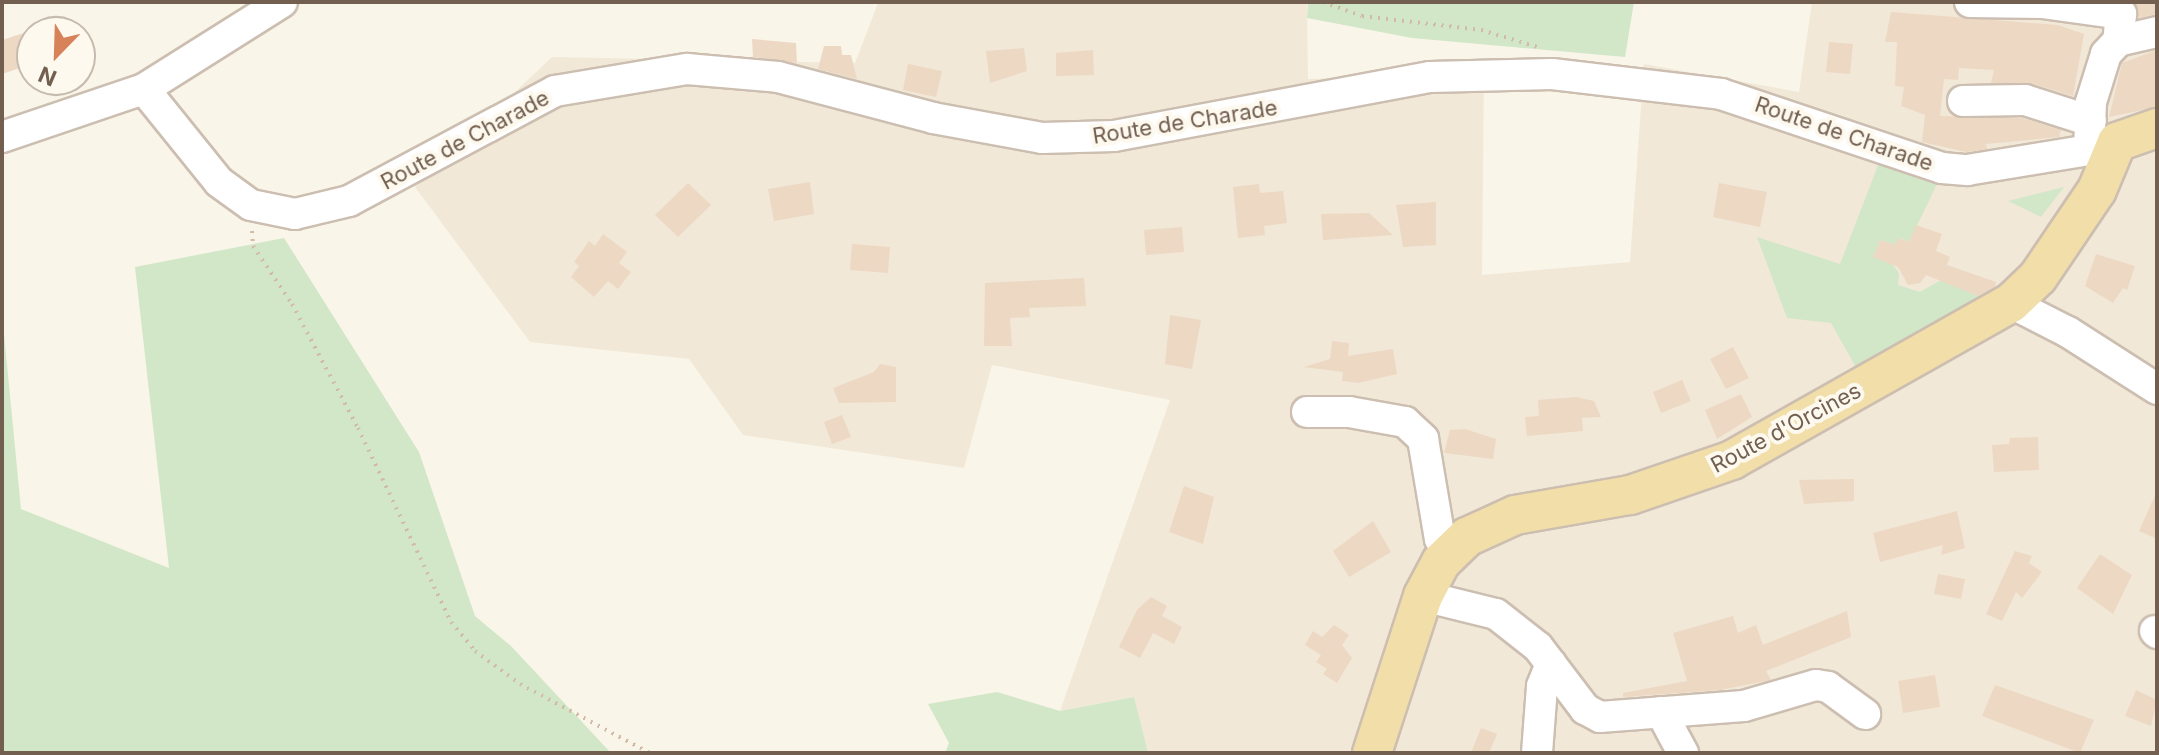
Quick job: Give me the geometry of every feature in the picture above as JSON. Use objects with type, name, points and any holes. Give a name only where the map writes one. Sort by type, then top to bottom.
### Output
[{"type":"main road","points":[[2096,142],[2117,142],[2157,128]]},
{"type":"main road","name":"Route d'Orcines","points":[[1372,753],[1423,596],[1450,552],[1467,537],[1515,515],[1630,495],[1732,460],[2011,303],[2038,277],[2097,190],[2096,142]]},
{"type":"street","points":[[2,137],[144,89],[282,2]]},
{"type":"street","points":[[1970,2],[2042,3],[2117,19],[2157,32]]},
{"type":"street","points":[[1963,101],[2025,100],[2096,142],[2106,54],[2117,19]]},
{"type":"street","name":"Route de Charade","points":[[144,89],[195,158],[251,205],[295,214],[330,208],[555,91],[687,69],[778,77],[933,118],[1042,138],[1114,136],[1430,77],[1484,73],[1616,79],[1721,94],[1942,168],[1967,170],[2096,142]]},
{"type":"street","points":[[2011,303],[2068,332],[2157,389]]},
{"type":"street","points":[[1307,412],[1349,412],[1405,422],[1423,439],[1440,539],[1450,552]]},
{"type":"street","points":[[1423,596],[1496,614],[1551,664],[1591,714],[1744,706],[1816,685],[1828,687],[1865,714]]},
{"type":"street","points":[[1537,753],[1542,686],[1551,664]]},
{"type":"street","points":[[1661,712],[1683,753]]},
{"type":"path","points":[[1323,2],[1362,16],[1481,30],[1547,51]]},
{"type":"path","points":[[251,205],[253,246],[292,304],[351,414],[451,622],[475,651],[520,684],[627,737],[650,753]]},
{"type":"shaded area","points":[[1307,2],[1308,79],[1484,73],[1482,275],[1630,262],[1644,64],[1799,92],[1812,2],[2157,2],[2157,753],[1147,753],[1134,697],[1060,711],[1170,400],[992,365],[964,468],[743,435],[689,359],[530,342],[415,187],[552,57],[855,63],[878,3]]},
{"type":"green space","points":[[1308,2],[1634,2],[1625,57],[1412,38],[1307,18]]},
{"type":"green space","points":[[1880,160],[1939,180],[1909,242],[1899,238],[1895,245],[1880,240],[1875,258],[1891,262],[1899,273],[1898,285],[1920,292],[1941,280],[1986,299],[1858,371],[1831,323],[1787,318],[1757,237],[1840,264]]},
{"type":"green space","points":[[2064,187],[2041,217],[2008,201]]},
{"type":"green space","points":[[284,238],[419,452],[475,616],[511,646],[611,753],[2,753],[2,313],[21,509],[169,568],[135,267]]},
{"type":"green space","points":[[997,692],[1060,711],[1134,697],[1148,753],[945,753],[949,743],[928,704]]},
{"type":"building","points":[[2134,2],[2157,2],[2157,14],[2139,18]]},
{"type":"building","points":[[1891,12],[2058,25],[2084,34],[2073,96],[2030,83],[1991,83],[1994,70],[1959,68],[1958,80],[1944,79],[1940,116],[2022,118],[2061,130],[2059,137],[1986,144],[1987,149],[1966,152],[1922,142],[1925,115],[1901,106],[1904,87],[1895,86],[1897,42],[1885,42]]},
{"type":"building","points":[[16,36],[16,69],[2,74],[2,40]]},
{"type":"building","points":[[752,39],[796,43],[797,63],[753,57]]},
{"type":"building","points":[[1829,42],[1853,44],[1850,74],[1826,72]]},
{"type":"building","points":[[824,46],[841,46],[842,55],[851,55],[857,79],[818,69]]},
{"type":"building","points":[[1024,48],[1027,71],[990,83],[986,51]]},
{"type":"building","points":[[1093,50],[1094,75],[1056,76],[1056,53]]},
{"type":"building","points":[[2157,50],[2157,107],[2109,117],[2122,63]]},
{"type":"building","points":[[908,64],[942,71],[936,97],[903,90]]},
{"type":"building","points":[[810,182],[814,214],[774,221],[768,189]]},
{"type":"building","points":[[688,183],[711,205],[678,237],[655,215]]},
{"type":"building","points":[[1719,183],[1767,192],[1760,227],[1713,217]]},
{"type":"building","points":[[1259,184],[1260,193],[1283,191],[1287,223],[1264,226],[1265,235],[1238,238],[1233,187]]},
{"type":"building","points":[[1436,202],[1436,245],[1403,247],[1396,205]]},
{"type":"building","points":[[1369,213],[1393,235],[1323,240],[1321,214]]},
{"type":"building","points":[[1916,225],[1942,234],[1936,251],[1950,257],[1947,265],[1996,282],[1995,287],[1978,296],[1926,275],[1920,283],[1908,285],[1898,267],[1873,257],[1880,240],[1895,245],[1898,238],[1909,242]]},
{"type":"building","points":[[1182,227],[1184,252],[1146,255],[1144,230]]},
{"type":"building","points":[[603,234],[627,252],[619,263],[631,272],[618,289],[608,281],[594,297],[571,277],[579,266],[574,262],[589,241],[595,246]]},
{"type":"building","points":[[852,244],[890,247],[888,273],[850,270]]},
{"type":"building","points":[[2096,254],[2135,266],[2127,290],[2123,288],[2113,303],[2085,286]]},
{"type":"building","points":[[1084,278],[1086,306],[1029,308],[1030,317],[1010,318],[1012,346],[984,346],[985,283]]},
{"type":"building","points":[[1170,315],[1201,320],[1192,369],[1165,364]]},
{"type":"building","points":[[1332,341],[1349,343],[1348,356],[1393,349],[1397,374],[1358,383],[1342,381],[1343,372],[1304,367],[1330,359]]},
{"type":"building","points":[[1733,347],[1749,378],[1726,389],[1710,359]]},
{"type":"building","points":[[880,364],[896,367],[896,402],[839,403],[833,388],[874,372]]},
{"type":"building","points":[[1682,380],[1691,401],[1661,413],[1653,392]]},
{"type":"building","points":[[1741,394],[1752,417],[1717,439],[1705,410]]},
{"type":"building","points":[[1576,397],[1594,401],[1601,417],[1582,418],[1583,431],[1527,436],[1525,417],[1539,416],[1538,400]]},
{"type":"building","points":[[842,415],[851,437],[832,444],[824,422]]},
{"type":"building","points":[[1465,429],[1496,439],[1493,459],[1444,453],[1450,430]]},
{"type":"building","points":[[2038,437],[2039,470],[1994,472],[1992,445],[2009,444],[2010,438]]},
{"type":"building","points":[[1854,479],[1854,501],[1804,504],[1799,480]]},
{"type":"building","points":[[1184,486],[1214,497],[1203,544],[1169,532]]},
{"type":"building","points":[[2157,491],[2157,539],[2139,531]]},
{"type":"building","points":[[1957,511],[1965,548],[1941,555],[1943,545],[1880,562],[1873,533]]},
{"type":"building","points":[[1373,521],[1391,552],[1349,577],[1333,551]]},
{"type":"building","points":[[2015,551],[2032,556],[2029,563],[2042,572],[2022,598],[2016,592],[2002,621],[1986,614]]},
{"type":"building","points":[[2100,554],[2132,575],[2113,614],[2077,588]]},
{"type":"building","points":[[1938,574],[1965,579],[1961,599],[1934,594]]},
{"type":"building","points":[[1151,597],[1167,606],[1162,616],[1182,627],[1174,644],[1153,633],[1140,658],[1119,647],[1137,610]]},
{"type":"building","points":[[1847,611],[1851,637],[1766,671],[1771,680],[1720,690],[1623,697],[1623,693],[1687,681],[1673,633],[1733,616],[1738,633],[1756,625],[1763,645]]},
{"type":"building","points":[[1334,625],[1349,635],[1342,645],[1352,658],[1337,683],[1323,674],[1327,669],[1316,662],[1321,655],[1305,645],[1313,631],[1322,637]]},
{"type":"building","points":[[1935,675],[1940,707],[1903,713],[1898,681]]},
{"type":"building","points":[[1995,685],[2094,720],[2080,753],[1982,716]]},
{"type":"building","points":[[2136,690],[2157,700],[2151,726],[2125,716]]},
{"type":"building","points":[[1481,728],[1497,734],[1489,753],[1471,753]]}]
